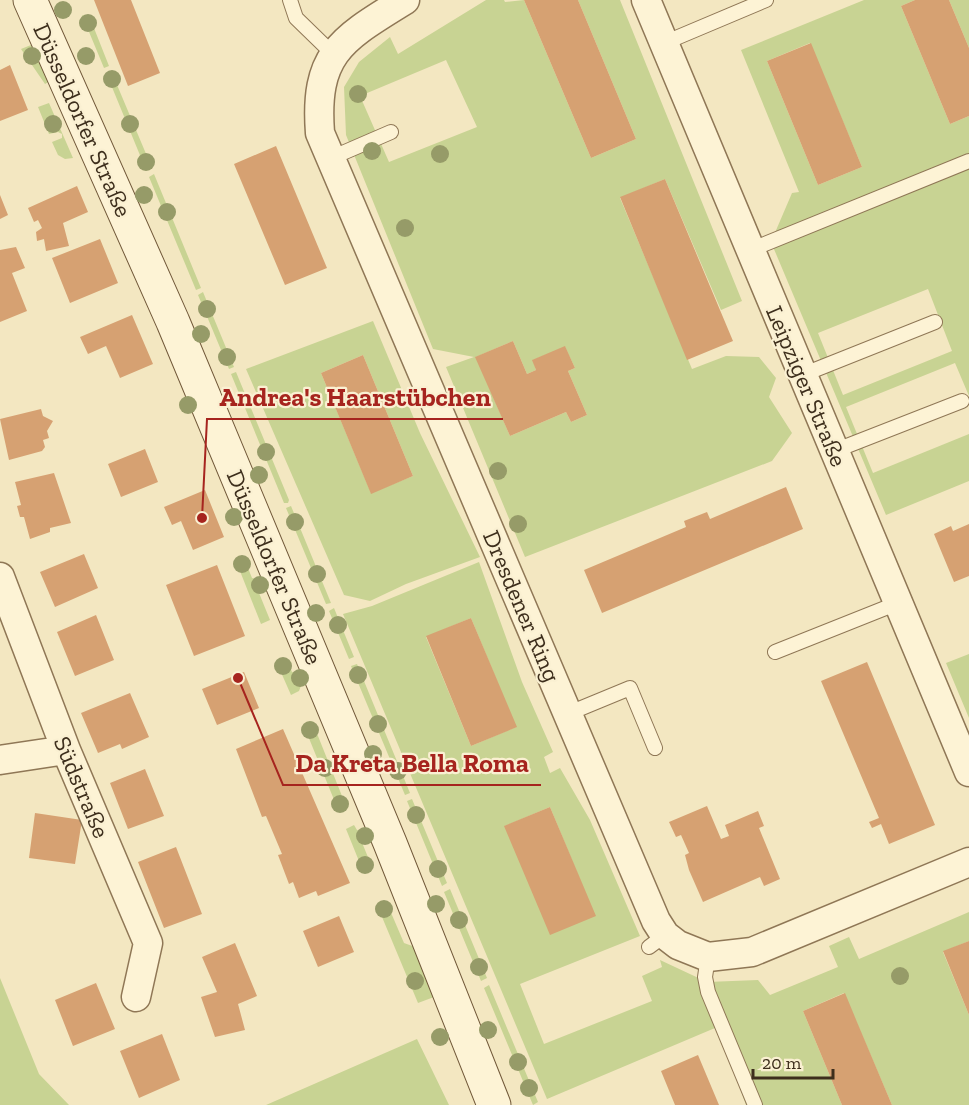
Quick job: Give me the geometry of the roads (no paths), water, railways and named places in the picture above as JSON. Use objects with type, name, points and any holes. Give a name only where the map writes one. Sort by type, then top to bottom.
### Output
[{"type":"main road","name":"Düsseldorfer Straße","points":[[30,0],[173,322],[390,843],[494,1105]]},
{"type":"street","name":"Dresdener Ring","points":[[405,0],[353,33],[333,54],[321,79],[318,105],[320,133],[656,921],[657,941],[678,945],[708,957],[752,952],[969,862]]},
{"type":"street","name":"Leipziger Straße","points":[[646,0],[969,772]]},
{"type":"street","name":"Südstraße","points":[[0,577],[66,750],[148,942],[136,997]]},
{"type":"street","points":[[0,760],[66,750]]},
{"type":"lane","points":[[290,0],[296,18],[333,54]]},
{"type":"lane","points":[[664,43],[766,0]]},
{"type":"lane","points":[[331,158],[391,132]]},
{"type":"lane","points":[[750,250],[969,160]]},
{"type":"lane","points":[[802,375],[935,322]]},
{"type":"lane","points":[[834,451],[962,401]]},
{"type":"lane","points":[[775,652],[898,603]]},
{"type":"lane","points":[[567,714],[630,688],[655,748]]},
{"type":"lane","points":[[708,957],[705,976],[708,992],[755,1105]]},
{"type":"place","name":"Andrea's Haarstübchen","points":[[202,518]]},
{"type":"place","name":"Da Kreta Bella Roma","points":[[238,678]]}]
